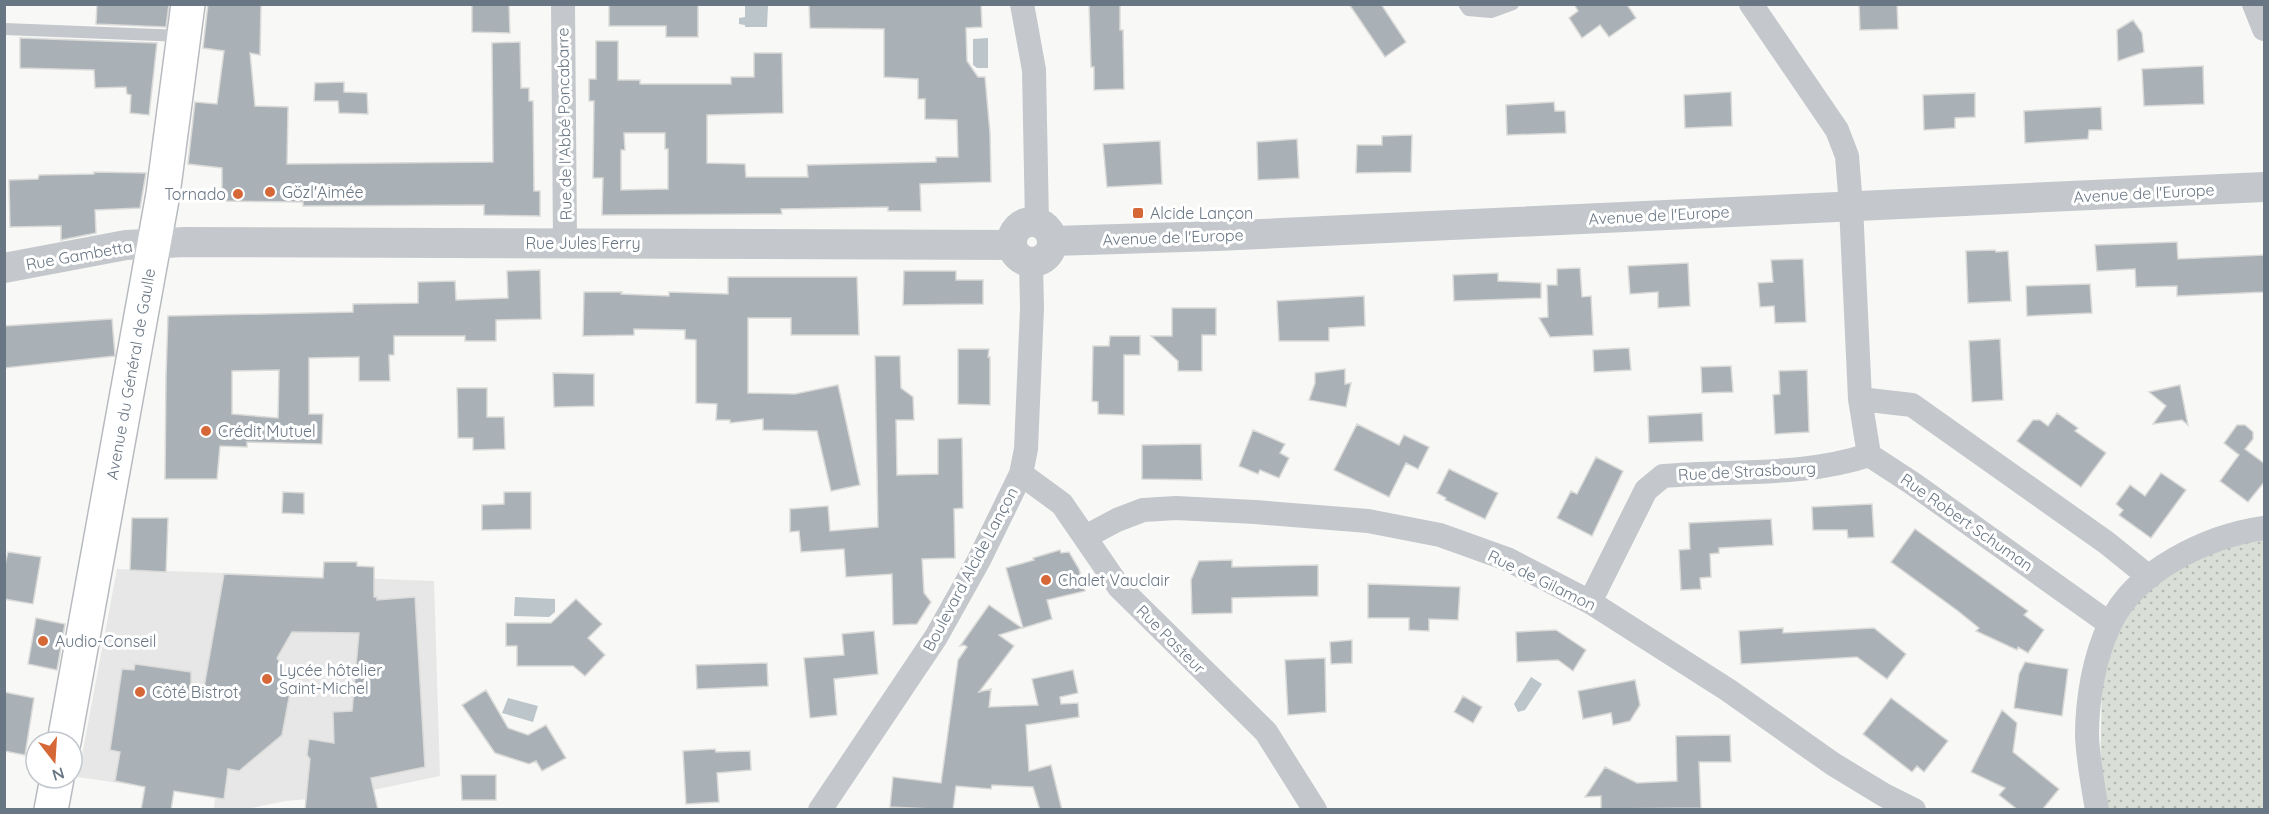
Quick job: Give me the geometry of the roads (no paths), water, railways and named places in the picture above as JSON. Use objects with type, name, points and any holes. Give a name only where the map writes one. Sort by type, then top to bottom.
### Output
[{"type":"main road","name":"Avenue du Général de Gaulle","points":[[66,730],[163,194],[188,4]]},
{"type":"main road","points":[[51,810],[55,790]]},
{"type":"street","name":"Rue de l'Abbé Poncabarre","points":[[563,4],[565,243]]},
{"type":"street","points":[[1022,4],[1034,70],[1045,231]]},
{"type":"street","points":[[1751,4],[1837,130],[1847,156],[1860,399],[1869,455]]},
{"type":"street","points":[[2254,4],[2265,28]]},
{"type":"street","name":"Avenue de l'Europe","points":[[1045,231],[1218,236],[2265,187]]},
{"type":"street","points":[[1022,254],[1014,232],[1018,227],[1030,221],[1045,231]]},
{"type":"street","name":"Rue Jules Ferry","points":[[154,244],[185,242],[565,243],[1022,254]]},
{"type":"street","name":"Rue Gambetta","points":[[4,268],[126,245],[154,244]]},
{"type":"street","name":"Boulevard Alcide Lançon","points":[[820,810],[936,637],[979,560],[1021,474],[1026,449],[1032,308],[1022,254]]},
{"type":"street","points":[[1860,399],[1912,405],[2107,543],[2149,577]]},
{"type":"street","name":"Rue de Strasbourg","points":[[1590,602],[1646,490],[1663,476],[1805,469],[1844,464],[1869,455]]},
{"type":"street","name":"Rue Robert Schuman","points":[[1869,455],[2110,624]]},
{"type":"street","name":"Rue Pasteur","points":[[1021,474],[1062,504],[1119,587],[1266,732],[1316,810]]},
{"type":"street","name":"Rue de Gilamon","points":[[1086,537],[1117,519],[1143,510],[1176,508],[1368,521],[1440,535],[1496,555],[1590,602],[1737,696],[1833,764],[1914,810]]},
{"type":"street","points":[[2097,810],[2087,737],[2091,692],[2098,657],[2110,624],[2122,604],[2149,577],[2170,562],[2198,547],[2245,531],[2265,528]]},
{"type":"lane","points":[[1464,4],[1468,10],[1491,12],[1513,4]]},
{"type":"lane","points":[[4,29],[184,36]]},
{"type":"place","name":"Gözl'Aimée","points":[[270,192]]},
{"type":"place","name":"Tornado","points":[[238,194]]},
{"type":"place","name":"Alcide Lançon","points":[[1138,213]]},
{"type":"place","name":"Crédit Mutuel","points":[[206,431]]},
{"type":"place","name":"Chalet Vauclair","points":[[1046,580]]},
{"type":"place","name":"Audio-Conseil","points":[[43,641]]},
{"type":"place","name":"Lycée hôtelier Saint-Michel","points":[[267,679]]},
{"type":"place","name":"Côté Bistrot","points":[[140,692]]}]
